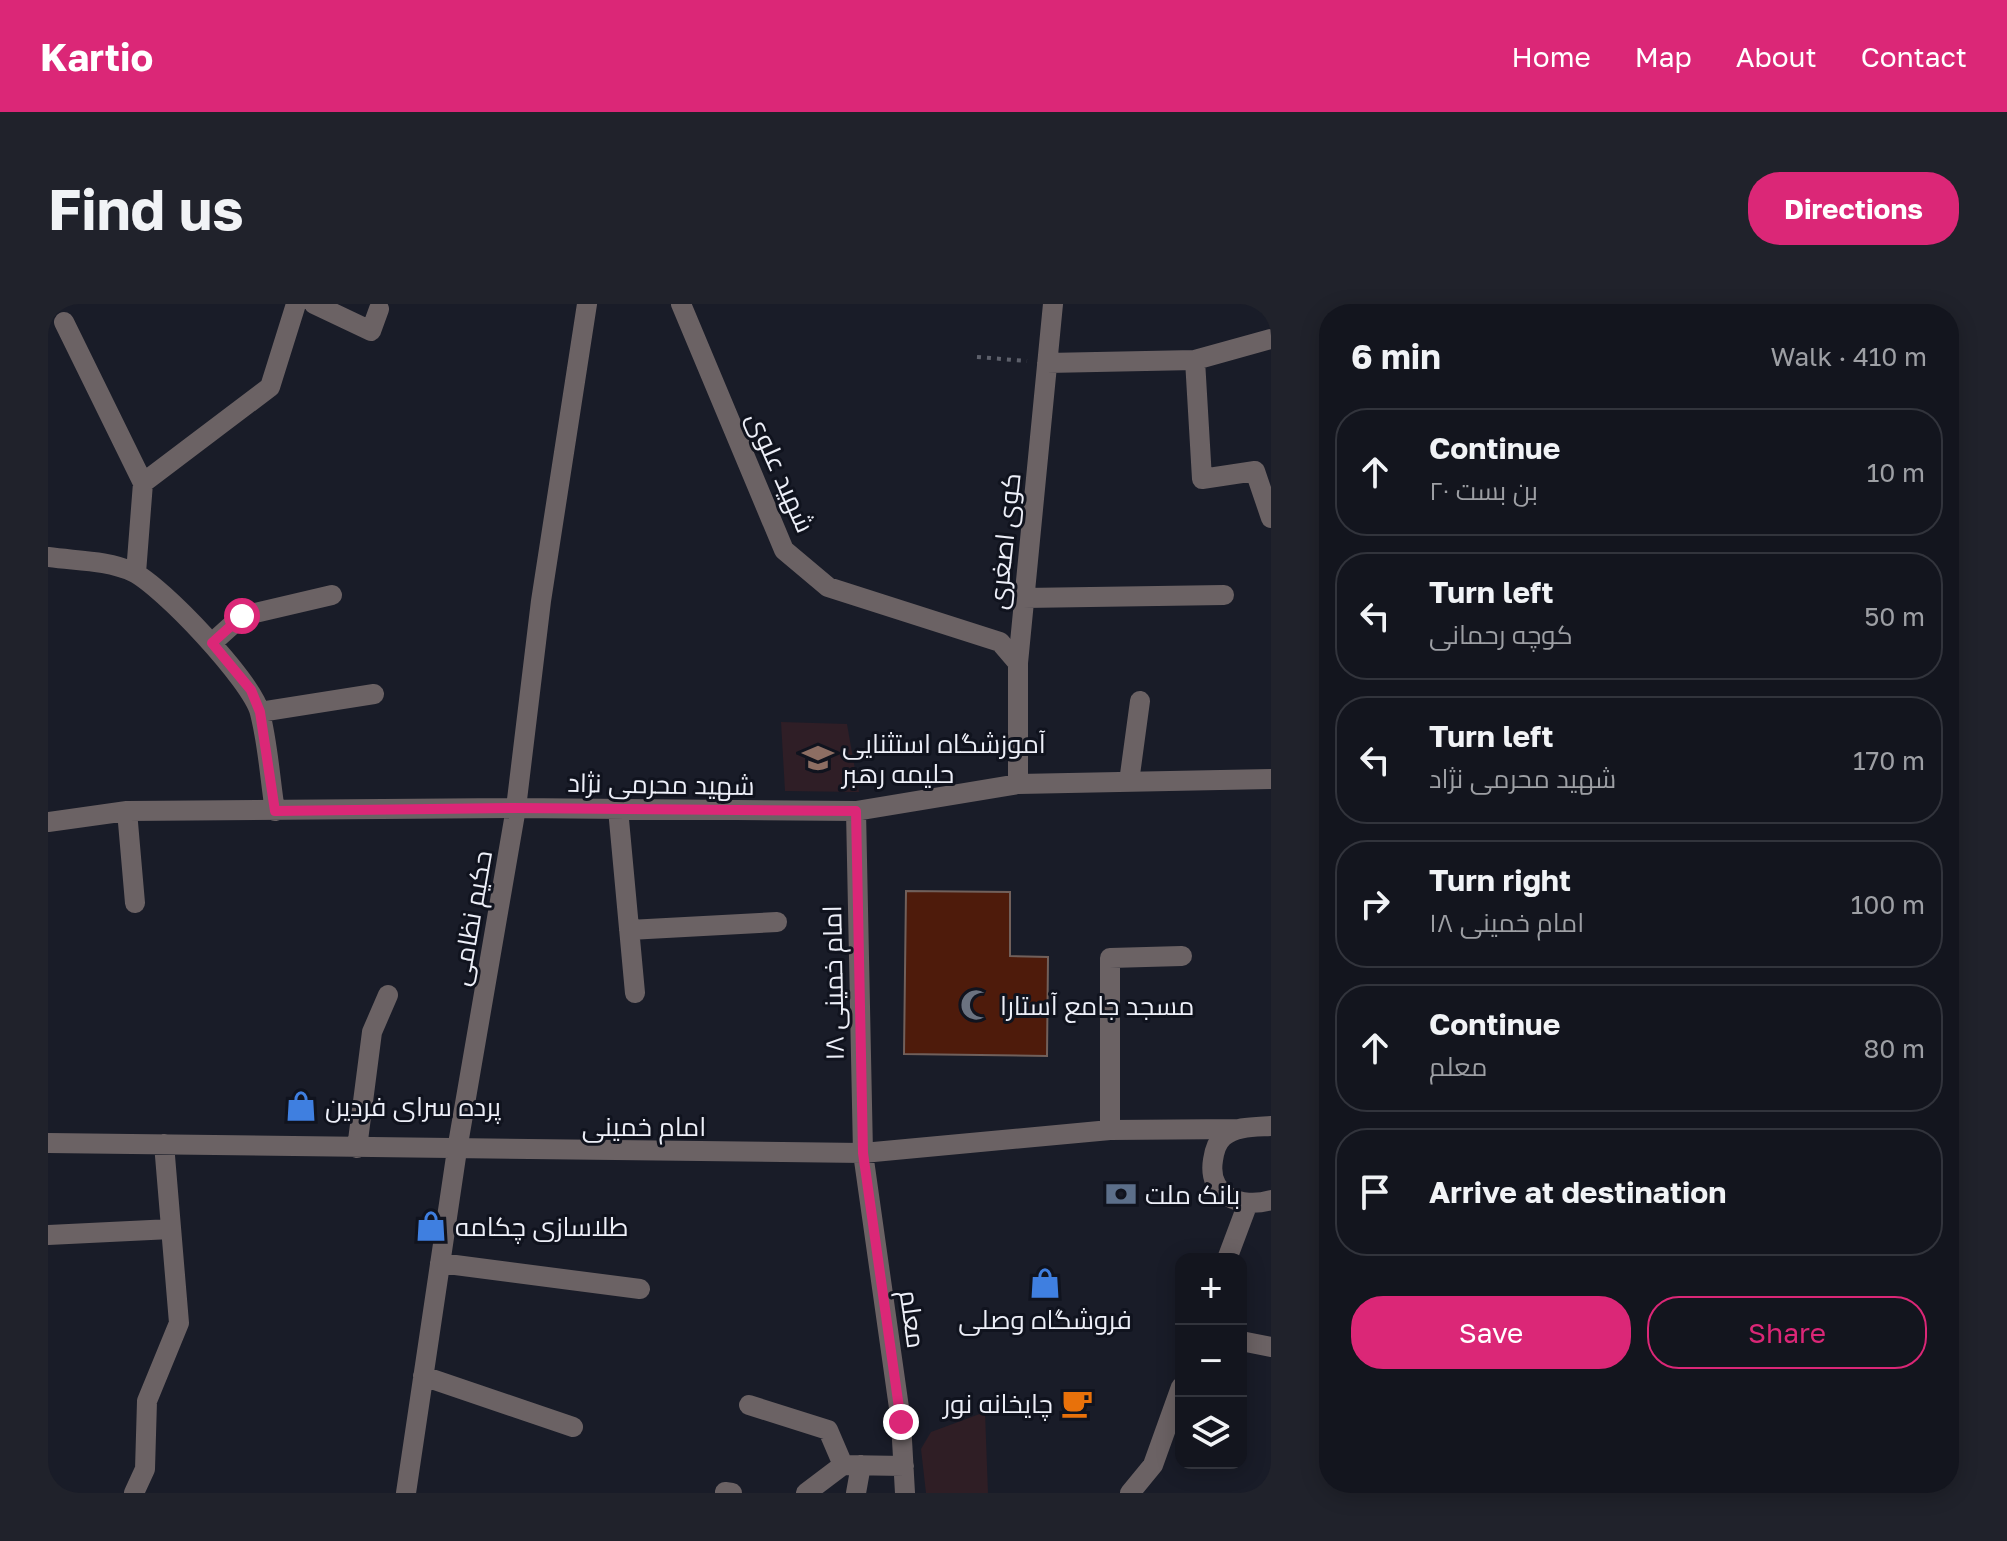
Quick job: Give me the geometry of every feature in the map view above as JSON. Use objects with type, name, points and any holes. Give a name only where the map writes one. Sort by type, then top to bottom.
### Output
[{"type":"street","points":[[143,483],[270,387],[296,304]]},
{"type":"street","points":[[314,304],[371,331],[379,309]]},
{"type":"street","name":"حکیم نظامی","points":[[406,1493],[457,1150],[516,808],[541,601],[587,304]]},
{"type":"street","name":"شهید علوی","points":[[681,304],[784,550],[828,587],[1000,642],[1018,663]]},
{"type":"street","name":"کوی اصغری","points":[[1018,784],[1018,663],[1053,304]]},
{"type":"street","points":[[64,322],[143,483],[136,573]]},
{"type":"street","points":[[1047,363],[1195,360],[1271,339]]},
{"type":"street","points":[[1195,360],[1202,479],[1255,471],[1271,518]]},
{"type":"street","points":[[48,557],[112,565],[136,573],[212,643],[251,690],[260,712],[275,811]]},
{"type":"street","points":[[212,643],[242,616],[332,595]]},
{"type":"street","points":[[1024,598],[1224,595]]},
{"type":"street","points":[[260,712],[374,694]]},
{"type":"street","points":[[1129,782],[1140,701]]},
{"type":"street","name":"شهید محرمی نژاد","points":[[48,822],[127,811],[516,808],[856,811],[1018,784],[1271,779]]},
{"type":"street","points":[[618,809],[635,993]]},
{"type":"street","points":[[127,811],[135,903]]},
{"type":"street","name":"امام خمینی ۱۸","points":[[856,811],[863,1153]]},
{"type":"street","points":[[629,930],[777,922]]},
{"type":"street","points":[[1110,1130],[1110,958],[1182,956]]},
{"type":"street","points":[[357,1148],[372,1032],[388,995]]},
{"type":"street","name":"امام خمینی","points":[[48,1143],[863,1153],[1110,1130],[1271,1126]]},
{"type":"street","points":[[1239,1129],[1223,1137],[1215,1151],[1212,1169],[1216,1187],[1227,1197],[1248,1203],[1271,1200]]},
{"type":"street","points":[[134,1493],[145,1469],[147,1401],[179,1323],[164,1144]]},
{"type":"street","name":"معلم","points":[[863,1153],[905,1493]]},
{"type":"street","points":[[1229,1253],[1248,1203]]},
{"type":"street","points":[[48,1235],[171,1229]]},
{"type":"street","points":[[440,1263],[640,1289]]},
{"type":"street","points":[[1247,1342],[1271,1347]]},
{"type":"street","points":[[423,1376],[573,1427]]},
{"type":"street","points":[[1149,1493],[1153,1465],[1177,1397]]},
{"type":"street","points":[[749,1405],[828,1430],[852,1465],[856,1493]]},
{"type":"street","points":[[806,1493],[852,1465],[904,1466]]},
{"type":"street","points":[[1130,1493],[1153,1465]]},
{"type":"path","points":[[977,357],[1047,363]]},
{"type":"shaded area","name":"آموزشگاه استثنایی حلیمه رهبر","points":[[781,722],[847,724],[859,792],[785,791]]},
{"type":"shaded area","points":[[985,1412],[988,1493],[926,1493],[921,1449],[931,1432]]},
{"type":"building","name":"مسجد جامع آستارا","points":[[906,891],[1010,892],[1010,956],[1048,957],[1047,1056],[904,1054]]},
{"type":"place","name":"آموزشگاه استثنایی حلیمه رهبر","points":[[818,758]]},
{"type":"place","name":"مسجد جامع آستارا","points":[[976,1005]]},
{"type":"place","name":"پرده سرای فردین","points":[[301,1106]]},
{"type":"place","name":"بانک ملت","points":[[1121,1194]]},
{"type":"place","name":"طلاسازی چکامه","points":[[431,1226]]},
{"type":"place","name":"فروشگاه وصلی","points":[[1045,1283]]},
{"type":"place","name":"چایخانه نور","points":[[1077,1403]]},
{"type":"route","points":[[242,616],[212,643],[251,690],[260,712],[275,811],[516,808],[856,811],[863,1153],[901,1422]]}]
